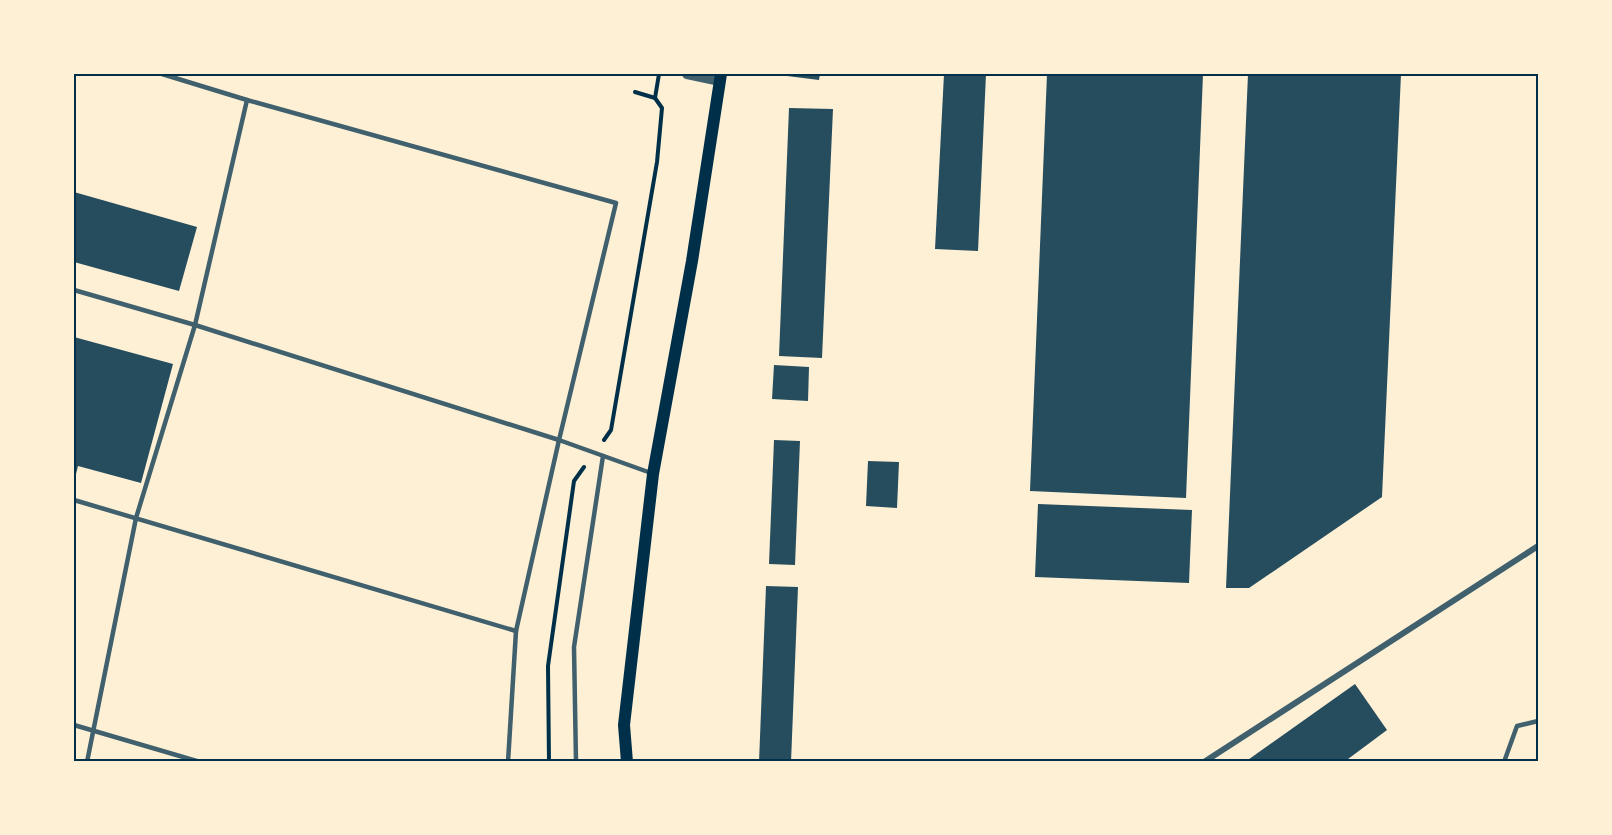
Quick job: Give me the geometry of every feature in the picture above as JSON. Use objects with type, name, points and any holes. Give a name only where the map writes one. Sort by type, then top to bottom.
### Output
[{"type":"main road","points":[[627,762],[624,726],[653,474],[692,261],[720,77]]},
{"type":"street","points":[[687,74],[720,77]]},
{"type":"street","points":[[1204,762],[1539,546]]},
{"type":"lane","points":[[162,74],[616,203],[516,632],[508,762]]},
{"type":"lane","points":[[87,762],[136,518],[195,325],[247,100]]},
{"type":"lane","points":[[74,290],[195,325],[559,440],[653,474]]},
{"type":"lane","points":[[576,762],[574,647],[603,456]]},
{"type":"lane","points":[[74,500],[516,632]]},
{"type":"lane","points":[[1504,762],[1517,726],[1539,721]]},
{"type":"lane","points":[[74,725],[200,762]]},
{"type":"path","points":[[655,98],[659,74]]},
{"type":"path","points":[[549,762],[548,666],[574,481],[611,430],[657,162],[662,108],[655,98],[635,92]]},
{"type":"building","points":[[788,74],[820,74],[819,80],[787,76]]},
{"type":"building","points":[[944,74],[986,74],[978,251],[935,249]]},
{"type":"building","points":[[1047,74],[1203,74],[1186,498],[1030,491]]},
{"type":"building","points":[[1248,74],[1401,74],[1382,497],[1249,588],[1226,588]]},
{"type":"building","points":[[789,108],[833,109],[822,358],[779,356]]},
{"type":"building","points":[[74,192],[197,227],[179,291],[74,262]]},
{"type":"building","points":[[74,337],[173,364],[141,483],[78,466],[74,477]]},
{"type":"building","points":[[774,365],[809,367],[808,401],[772,399]]},
{"type":"building","points":[[774,440],[800,441],[795,565],[769,564]]},
{"type":"building","points":[[868,461],[899,462],[897,508],[866,506]]},
{"type":"building","points":[[1038,504],[1192,510],[1189,583],[1035,577]]},
{"type":"building","points":[[766,586],[798,587],[791,762],[759,762]]},
{"type":"building","points":[[1355,684],[1387,730],[1344,762],[1245,762]]}]
